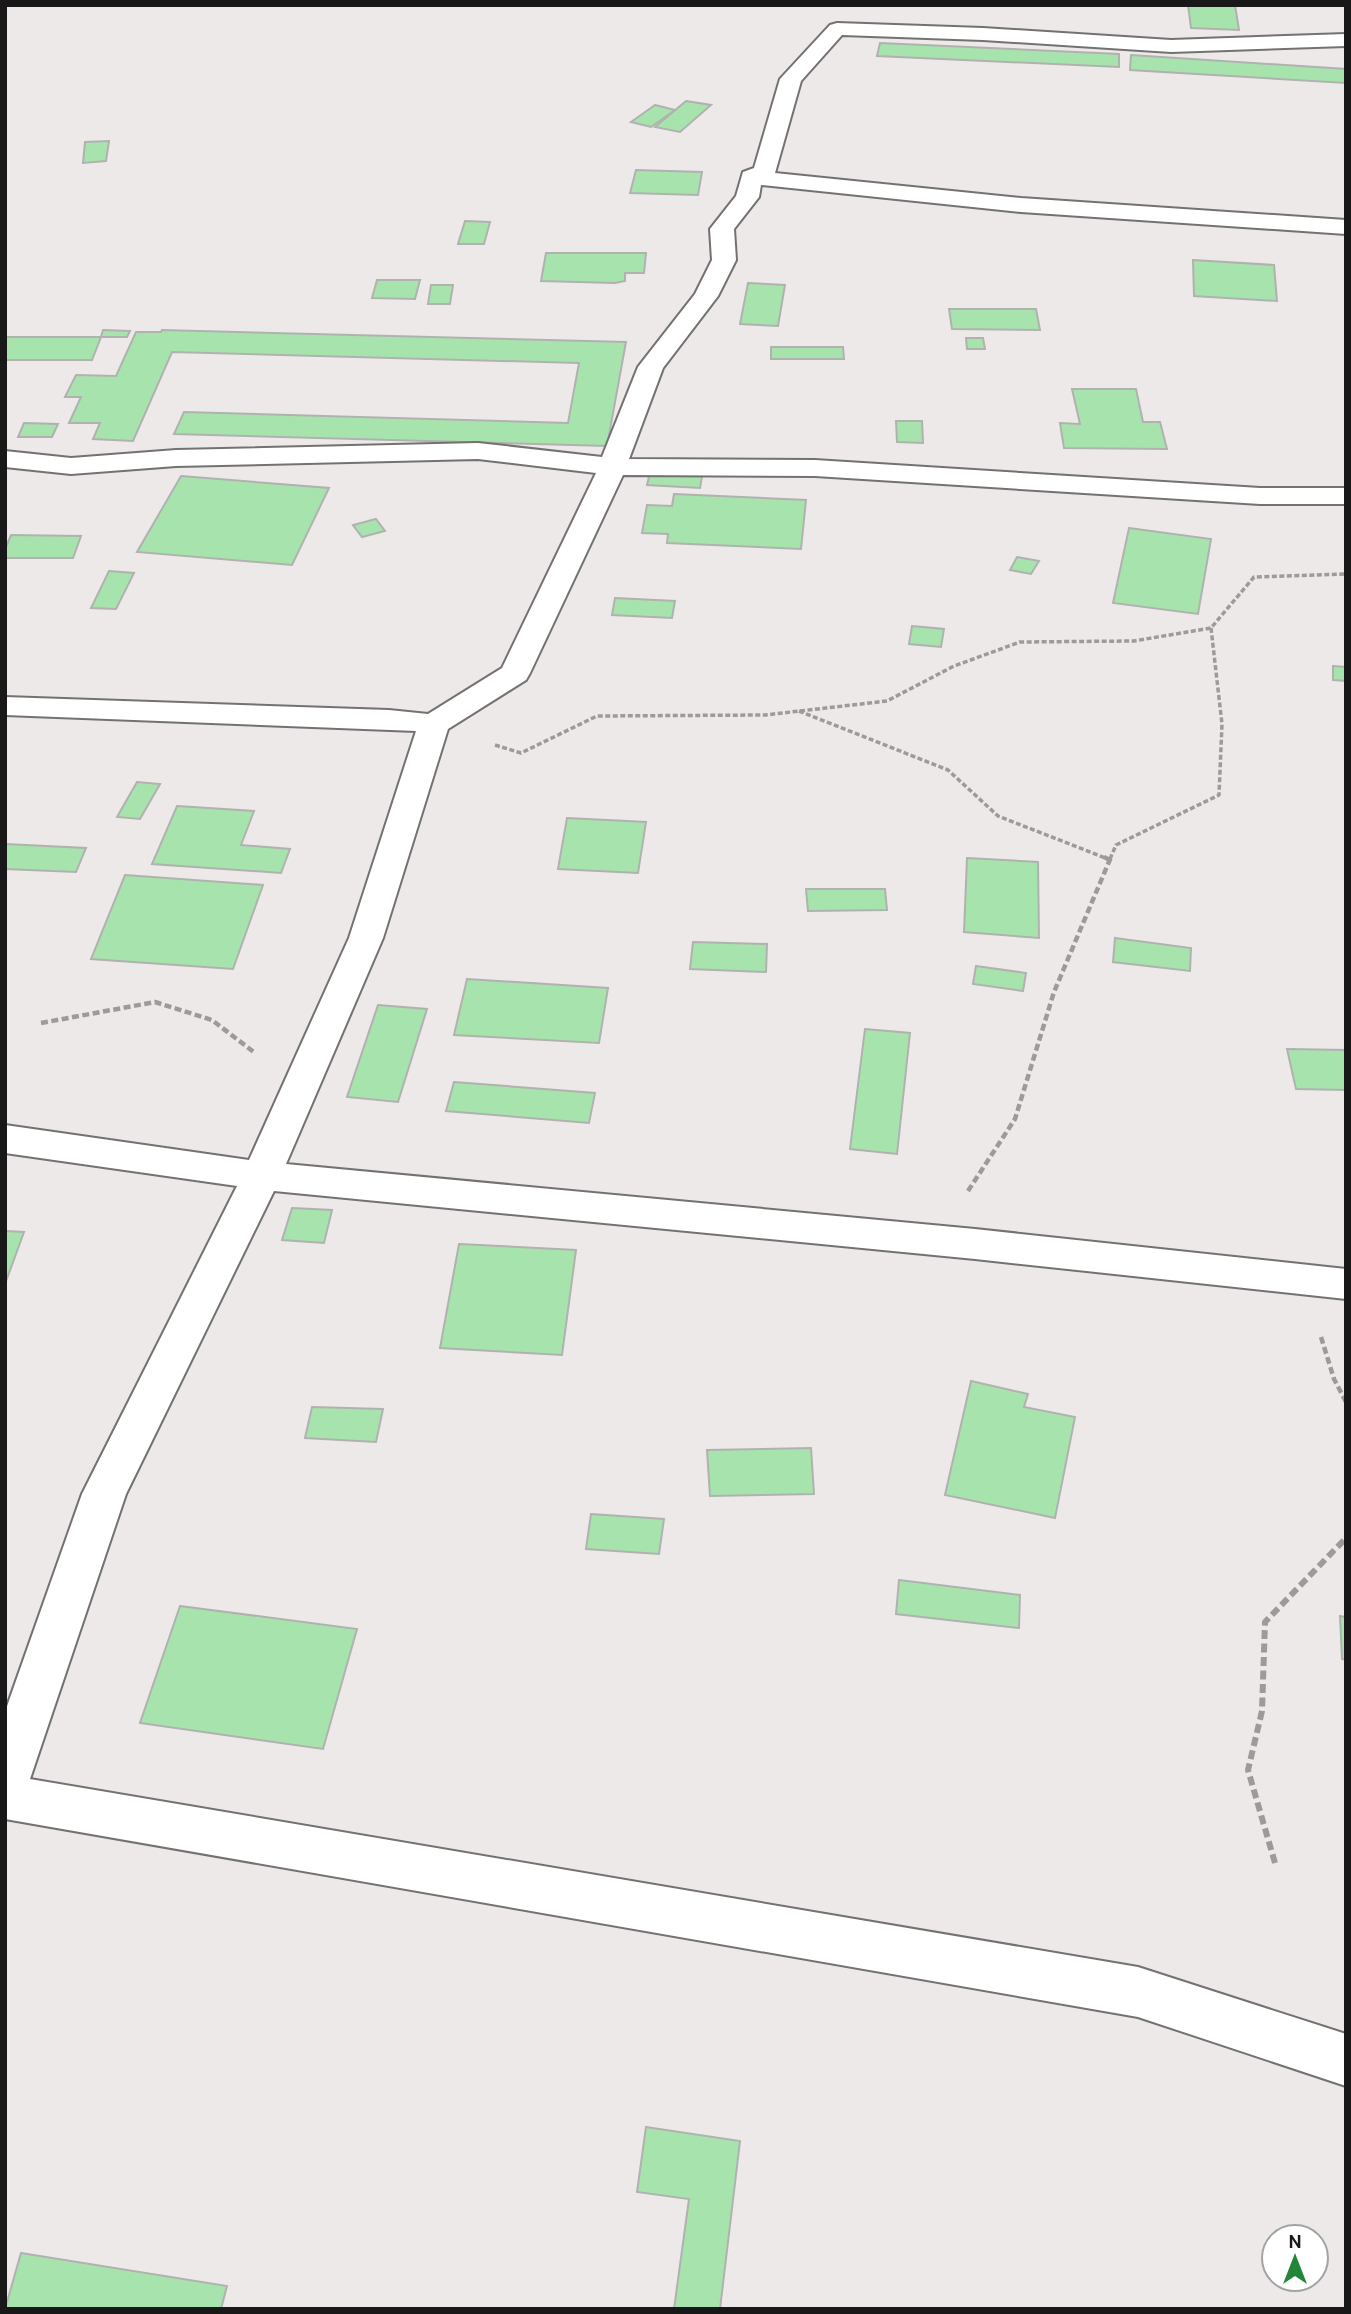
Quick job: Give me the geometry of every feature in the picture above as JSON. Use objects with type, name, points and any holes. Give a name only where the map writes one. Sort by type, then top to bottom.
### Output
[{"type":"street","points":[[751,177],[764,172],[791,79],[837,29],[1008,35],[1346,56]]},
{"type":"street","points":[[1171,46],[1346,40]]},
{"type":"street","points":[[751,177],[1000,203],[1346,227]]},
{"type":"street","points":[[5,706],[389,719],[434,724],[515,673],[613,467],[620,442],[651,367],[706,296],[724,260],[722,229],[747,197],[751,177]]},
{"type":"street","points":[[5,459],[71,466],[189,457],[478,451],[613,467],[815,468],[1260,496],[1346,496]]},
{"type":"street","points":[[5,1782],[104,1494],[261,1177],[366,938],[434,724]]},
{"type":"street","points":[[5,1139],[99,1156],[261,1177],[920,1238],[1346,1284]]},
{"type":"street","points":[[5,1797],[1138,1992],[1346,2060]]},
{"type":"path","points":[[434,724],[521,753],[597,716],[765,715],[887,701],[954,666],[1020,642],[1134,641],[1211,628],[1254,577],[1346,574]]},
{"type":"path","points":[[920,1238],[962,1199],[1015,1119],[1054,992],[1116,845],[1219,795],[1222,724],[1211,628]]},
{"type":"path","points":[[798,711],[948,771],[998,816],[1110,860]]},
{"type":"path","points":[[41,1023],[155,1002],[212,1020],[300,1088]]},
{"type":"path","points":[[1303,1279],[1334,1379],[1346,1402]]},
{"type":"path","points":[[1275,1863],[1248,1770],[1262,1711],[1265,1622],[1346,1538]]},
{"type":"building","points":[[1188,5],[1235,5],[1239,30],[1191,28]]},
{"type":"building","points":[[880,43],[1119,54],[1119,67],[877,56]]},
{"type":"building","points":[[1131,55],[1346,69],[1346,83],[1130,70]]},
{"type":"building","points":[[686,101],[711,105],[680,132],[655,127]]},
{"type":"building","points":[[655,105],[675,110],[651,127],[631,122]]},
{"type":"building","points":[[109,141],[106,161],[83,163],[85,142]]},
{"type":"building","points":[[636,170],[702,172],[698,195],[630,193]]},
{"type":"building","points":[[465,221],[490,222],[484,244],[458,244]]},
{"type":"building","points":[[546,253],[646,253],[644,273],[625,273],[625,281],[615,283],[541,281]]},
{"type":"building","points":[[1193,260],[1274,265],[1277,301],[1194,296]]},
{"type":"building","points":[[377,280],[420,280],[415,299],[372,298]]},
{"type":"building","points":[[748,283],[785,285],[778,326],[740,324]]},
{"type":"building","points":[[431,285],[453,285],[450,304],[428,304]]},
{"type":"building","points":[[949,309],[1036,309],[1040,330],[952,329]]},
{"type":"building","points":[[103,330],[130,331],[127,337],[101,337]]},
{"type":"building","points":[[162,330],[626,342],[607,446],[174,434],[184,412],[568,423],[579,363],[172,352],[133,441],[93,439],[100,423],[69,423],[81,397],[65,397],[76,375],[116,376],[136,332]]},
{"type":"building","points":[[5,337],[101,337],[92,360],[5,360]]},
{"type":"building","points":[[966,338],[983,338],[985,349],[967,349]]},
{"type":"building","points":[[771,347],[843,347],[844,359],[771,359]]},
{"type":"building","points":[[1072,389],[1136,389],[1143,422],[1160,422],[1167,449],[1064,448],[1060,423],[1080,424]]},
{"type":"building","points":[[896,421],[922,421],[923,443],[897,442]]},
{"type":"building","points":[[24,423],[58,424],[52,437],[18,437]]},
{"type":"building","points":[[651,468],[703,471],[700,488],[647,485]]},
{"type":"building","points":[[181,476],[329,488],[292,565],[137,552]]},
{"type":"building","points":[[674,494],[806,500],[801,549],[667,543],[668,534],[642,533],[647,505],[672,506]]},
{"type":"building","points":[[376,519],[385,531],[362,537],[353,525]]},
{"type":"building","points":[[1129,528],[1211,539],[1198,614],[1113,603]]},
{"type":"building","points":[[11,535],[81,536],[73,558],[5,558],[5,549]]},
{"type":"building","points":[[1017,557],[1039,561],[1031,574],[1010,570]]},
{"type":"building","points":[[109,571],[134,573],[116,609],[91,608]]},
{"type":"building","points":[[615,598],[675,601],[672,618],[612,615]]},
{"type":"building","points":[[912,626],[944,629],[941,647],[909,644]]},
{"type":"building","points":[[1333,666],[1346,667],[1346,681],[1333,680]]},
{"type":"building","points":[[137,782],[160,784],[140,819],[117,817]]},
{"type":"building","points":[[177,806],[254,811],[241,845],[290,849],[281,873],[152,864]]},
{"type":"building","points":[[567,818],[646,822],[638,873],[558,869]]},
{"type":"building","points":[[5,844],[86,848],[76,872],[5,869]]},
{"type":"building","points":[[967,858],[1038,862],[1039,938],[964,932]]},
{"type":"building","points":[[125,875],[263,885],[233,969],[91,959]]},
{"type":"building","points":[[806,889],[885,889],[887,910],[808,911]]},
{"type":"building","points":[[1115,938],[1191,948],[1190,971],[1113,962]]},
{"type":"building","points":[[693,942],[767,944],[766,972],[690,969]]},
{"type":"building","points":[[976,966],[1026,973],[1023,991],[973,984]]},
{"type":"building","points":[[467,979],[608,988],[599,1043],[454,1035]]},
{"type":"building","points":[[378,1005],[427,1009],[398,1102],[347,1097]]},
{"type":"building","points":[[865,1029],[910,1033],[897,1154],[850,1149]]},
{"type":"building","points":[[1287,1049],[1346,1050],[1346,1090],[1296,1089]]},
{"type":"building","points":[[454,1082],[595,1093],[589,1123],[446,1111]]},
{"type":"building","points":[[292,1208],[332,1210],[324,1243],[282,1240]]},
{"type":"building","points":[[5,1231],[24,1232],[5,1284]]},
{"type":"building","points":[[459,1244],[576,1250],[562,1355],[440,1348]]},
{"type":"building","points":[[971,1381],[1028,1394],[1024,1407],[1075,1417],[1055,1518],[945,1495]]},
{"type":"building","points":[[312,1407],[383,1409],[376,1442],[305,1438]]},
{"type":"building","points":[[811,1448],[814,1494],[710,1496],[707,1450]]},
{"type":"building","points":[[591,1514],[664,1519],[659,1554],[586,1549]]},
{"type":"building","points":[[899,1580],[1020,1595],[1019,1628],[896,1614]]},
{"type":"building","points":[[180,1606],[357,1629],[323,1749],[140,1723]]},
{"type":"building","points":[[1340,1616],[1346,1617],[1346,1660],[1342,1659]]},
{"type":"building","points":[[646,2127],[740,2141],[720,2309],[674,2309],[689,2199],[637,2192]]},
{"type":"building","points":[[21,2253],[227,2286],[221,2309],[5,2309]]}]
